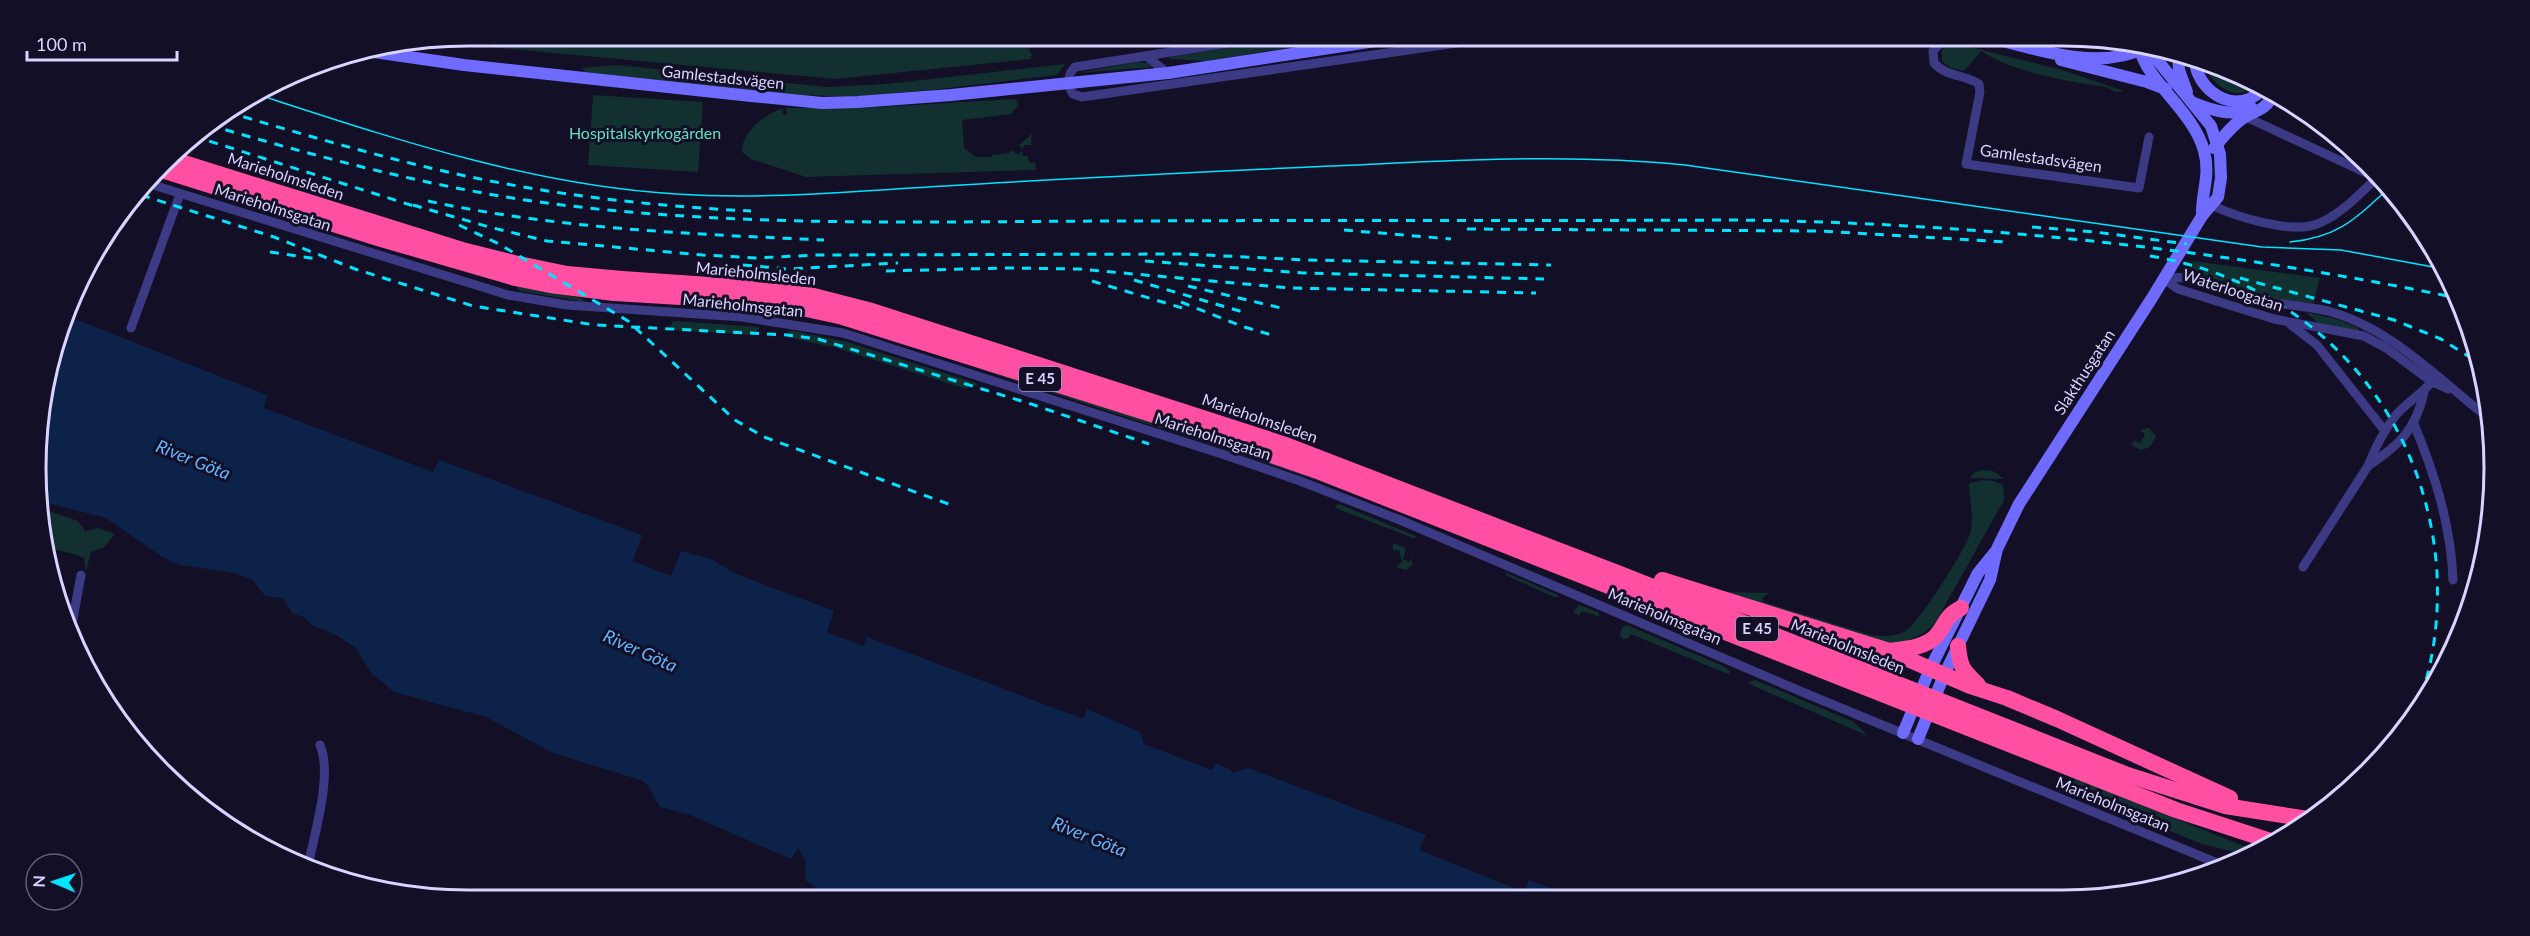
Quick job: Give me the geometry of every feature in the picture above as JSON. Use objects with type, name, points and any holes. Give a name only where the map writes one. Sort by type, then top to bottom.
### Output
[{"type":"highway","name":"Marieholmsleden","points":[[179,161],[462,250],[514,263],[567,274],[767,289],[837,301],[1201,416],[1284,444],[1620,574],[2176,810],[2263,838]]},
{"type":"highway","name":"Marieholmsleden","points":[[168,172],[515,278],[614,293],[779,303],[814,309],[870,325],[1186,425],[1320,472],[1893,690]]},
{"type":"highway","points":[[1620,574],[1658,579],[1888,651],[2057,719],[2223,795],[2272,814]]},
{"type":"highway","points":[[1888,651],[1928,642],[1935,637],[1949,615],[1961,608]]},
{"type":"highway","points":[[1958,646],[1958,657],[1964,672],[1981,688]]},
{"type":"highway","name":"Marieholmsleden","points":[[1944,711],[2173,791],[2233,808],[2297,817]]},
{"type":"main road","name":"Gamlestadsvägen","points":[[393,54],[516,71],[822,103],[892,100],[1068,84],[1168,73],[1343,46]]},
{"type":"main road","points":[[2025,46],[2091,58],[2114,57],[2127,52]]},
{"type":"main road","points":[[2025,46],[2054,58],[2156,84],[2167,90]]},
{"type":"main road","name":"Slakthusgatan","points":[[2142,55],[2194,127],[2202,145],[2208,167],[2202,216]]},
{"type":"main road","points":[[2153,57],[2211,126],[2217,144],[2221,178],[2218,197],[2213,206]]},
{"type":"main road","points":[[2179,63],[2184,86],[2193,102],[2211,109],[2240,115],[2262,110],[2269,101]]},
{"type":"main road","points":[[2196,69],[2204,86],[2217,96],[2234,100],[2248,99],[2257,94]]},
{"type":"main road","points":[[2208,167],[2217,144],[2240,115],[2264,98]]},
{"type":"main road","name":"Slakthusgatan","points":[[1918,739],[1937,672],[1961,608],[1978,573],[1997,549],[2019,504],[2041,467],[2164,279],[2202,216],[2213,206]]},
{"type":"main road","name":"Slakthusgatan","points":[[1903,733],[1937,672],[1958,646],[1990,580],[1997,549]]},
{"type":"street","points":[[1210,46],[1075,67],[1068,84],[1074,94],[1082,97],[1436,46]]},
{"type":"street","name":"Gamlestadsvägen","points":[[1934,46],[1933,57],[1939,69],[1971,79],[1978,84],[1980,92],[1966,164],[2139,188],[2149,137]]},
{"type":"street","points":[[1146,56],[1168,73]]},
{"type":"street","points":[[2240,115],[2358,168]]},
{"type":"street","points":[[2213,206],[2245,218],[2289,226],[2315,225],[2331,216],[2372,182]]},
{"type":"street","name":"Marieholmsgatan","points":[[155,186],[508,295],[567,305],[773,320],[843,333],[1101,414],[1327,491],[2212,861]]},
{"type":"street","points":[[131,328],[180,194]]},
{"type":"street","name":"Waterloogatan","points":[[2164,279],[2182,276],[2250,298],[2330,312],[2379,333],[2434,379]]},
{"type":"street","name":"Waterloogatan","points":[[2164,279],[2178,289],[2289,323],[2372,339],[2480,411]]},
{"type":"street","points":[[2289,323],[2317,345],[2385,432]]},
{"type":"street","points":[[2303,567],[2368,466],[2396,415],[2424,392],[2434,379]]},
{"type":"street","points":[[2368,466],[2385,454],[2414,424],[2424,392]]},
{"type":"street","points":[[2414,424],[2431,466],[2442,503],[2450,544],[2453,580]]},
{"type":"street","points":[[74,615],[81,575]]},
{"type":"street","points":[[310,858],[326,774],[324,755],[320,745]]},
{"type":"green space","points":[[477,46],[1031,46],[1030,59],[835,79]]},
{"type":"green space","points":[[1240,46],[1298,46],[1206,61],[1170,59],[1169,57]]},
{"type":"green space","points":[[1944,46],[1966,46],[2062,70],[2124,91],[2116,92],[2106,87],[2041,75],[2009,65],[1981,51],[1964,71],[1950,68],[1942,61]]},
{"type":"green space","points":[[1137,62],[1147,63],[1152,67],[1078,73]]},
{"type":"green space","points":[[1065,64],[1057,75],[863,96],[788,94],[585,72],[582,68],[617,65],[826,87],[886,84]]},
{"type":"green space","points":[[2210,75],[2249,90],[2235,93],[2228,91],[2215,82]]},
{"type":"green space","name":"Hospitalskyrkogården","points":[[593,95],[703,102],[698,172],[588,165]]},
{"type":"green space","points":[[1015,99],[1018,106],[1011,114],[962,120],[964,148],[976,157],[992,157],[992,155],[1009,153],[1013,150],[1018,155],[1023,150],[1023,156],[1028,156],[1029,162],[1035,163],[1036,170],[806,177],[751,159],[742,152],[746,137],[755,125],[783,108],[783,114],[787,115],[786,108],[862,108]]},
{"type":"green space","points":[[1032,134],[1031,145],[1024,145],[1023,150],[1019,145]]},
{"type":"green space","points":[[2193,261],[2320,278],[2313,303],[2251,296],[2188,271]]},
{"type":"green space","points":[[516,286],[581,298],[585,302],[519,291]]},
{"type":"green space","points":[[2305,312],[2336,319],[2359,328],[2358,331],[2321,325]]},
{"type":"green space","points":[[673,321],[759,327],[756,335],[669,330]]},
{"type":"green space","points":[[789,330],[847,342],[976,383],[977,386],[968,386],[967,389],[833,347],[791,338],[788,336]]},
{"type":"green space","points":[[975,366],[1220,444],[1370,500],[1284,469]]},
{"type":"green space","points":[[2149,428],[2156,436],[2150,447],[2141,450],[2131,445],[2134,440],[2140,443],[2145,434],[2140,430]]},
{"type":"green space","points":[[1982,470],[1993,471],[2004,479],[1970,478],[1974,473]]},
{"type":"green space","points":[[1983,480],[2003,485],[2004,500],[1934,625],[1914,638],[1891,644],[1727,592],[1769,593],[1762,598],[1763,602],[1871,635],[1899,634],[1907,630],[1921,614],[1961,553],[1971,527],[1969,483]]},
{"type":"green space","points":[[1339,504],[1418,537],[1413,538],[1335,508]]},
{"type":"green space","points":[[49,511],[78,521],[85,531],[98,528],[115,534],[104,547],[91,552],[86,571],[84,558],[55,550]]},
{"type":"green space","points":[[1393,543],[1406,548],[1403,559],[1410,562],[1412,557],[1412,565],[1406,570],[1396,567],[1402,562],[1399,550],[1393,551]]},
{"type":"green space","points":[[1507,573],[1559,597],[1554,597],[1505,575]]},
{"type":"green space","points":[[1579,605],[1598,612],[1600,617],[1582,611],[1579,616],[1573,612]]},
{"type":"green space","points":[[1624,626],[1629,626],[1721,665],[1729,670],[1730,675],[1631,634],[1627,639],[1623,639],[1620,636],[1621,630]]},
{"type":"green space","points":[[1755,680],[1854,722],[1868,736],[1747,683]]},
{"type":"green space","points":[[2074,778],[2246,847],[2235,852],[2202,844],[2069,790]]},
{"type":"water","name":"River Göta","points":[[74,319],[267,395],[264,408],[433,472],[439,460],[642,535],[633,561],[671,576],[681,551],[713,560],[734,573],[834,611],[827,632],[863,646],[867,637],[1083,719],[1087,709],[1140,732],[1144,744],[1212,770],[1216,763],[1233,773],[1248,768],[1426,835],[1419,850],[1519,890],[819,890],[805,880],[806,861],[798,848],[791,859],[690,815],[660,807],[643,781],[553,753],[486,717],[394,692],[372,674],[355,647],[336,635],[312,625],[304,617],[293,614],[283,598],[265,596],[252,579],[230,572],[179,565],[162,557],[106,518],[48,503],[46,468],[50,413],[61,359]]},
{"type":"water","points":[[1529,880],[1555,890],[1525,890]]},
{"type":"tram line","points":[[267,98],[409,142],[514,170],[567,181],[676,194],[777,195],[1419,162],[1596,159],[1685,165],[2262,247],[2341,250],[2432,267]]},
{"type":"tram line","points":[[2290,242],[2307,240],[2334,231],[2356,217],[2382,194]]},
{"type":"railway","points":[[238,115],[367,152],[526,188],[676,206],[751,211]]},
{"type":"railway","points":[[220,128],[329,158],[450,187],[532,201],[682,216],[832,222],[1736,220],[1827,222],[2008,233],[2098,242],[2278,266],[2446,296]]},
{"type":"railway","points":[[204,140],[420,208]]},
{"type":"railway","points":[[146,196],[274,237],[355,269],[473,306],[595,325],[787,335],[818,339],[1028,403],[1149,444]]},
{"type":"railway","points":[[428,201],[526,218],[625,229],[824,240]]},
{"type":"railway","points":[[413,205],[547,241],[756,258],[816,255],[1185,254],[1307,260],[1551,265]]},
{"type":"railway","points":[[459,225],[499,244],[628,321],[735,420],[764,437],[951,505]]},
{"type":"railway","points":[[2032,227],[2095,232],[2187,244]]},
{"type":"railway","points":[[1467,229],[1819,231],[2006,242]]},
{"type":"railway","points":[[1344,230],[1451,239]]},
{"type":"railway","points":[[270,252],[317,259]]},
{"type":"railway","points":[[2150,256],[2208,270],[2261,294],[2309,325],[2350,364],[2384,408],[2411,459],[2428,514],[2437,573],[2437,607],[2434,641],[2426,680]]},
{"type":"railway","points":[[1145,261],[1303,273],[1544,279]]},
{"type":"railway","points":[[743,265],[787,269],[898,263]]},
{"type":"railway","points":[[886,271],[1078,269],[1291,288],[1536,293]]},
{"type":"railway","points":[[2240,278],[2394,320],[2441,339],[2468,356]]},
{"type":"railway","points":[[1134,280],[1243,312]]},
{"type":"railway","points":[[1092,281],[1189,310]]},
{"type":"railway","points":[[1188,286],[1281,308]]},
{"type":"railway","points":[[1181,302],[1244,327],[1272,335]]}]
